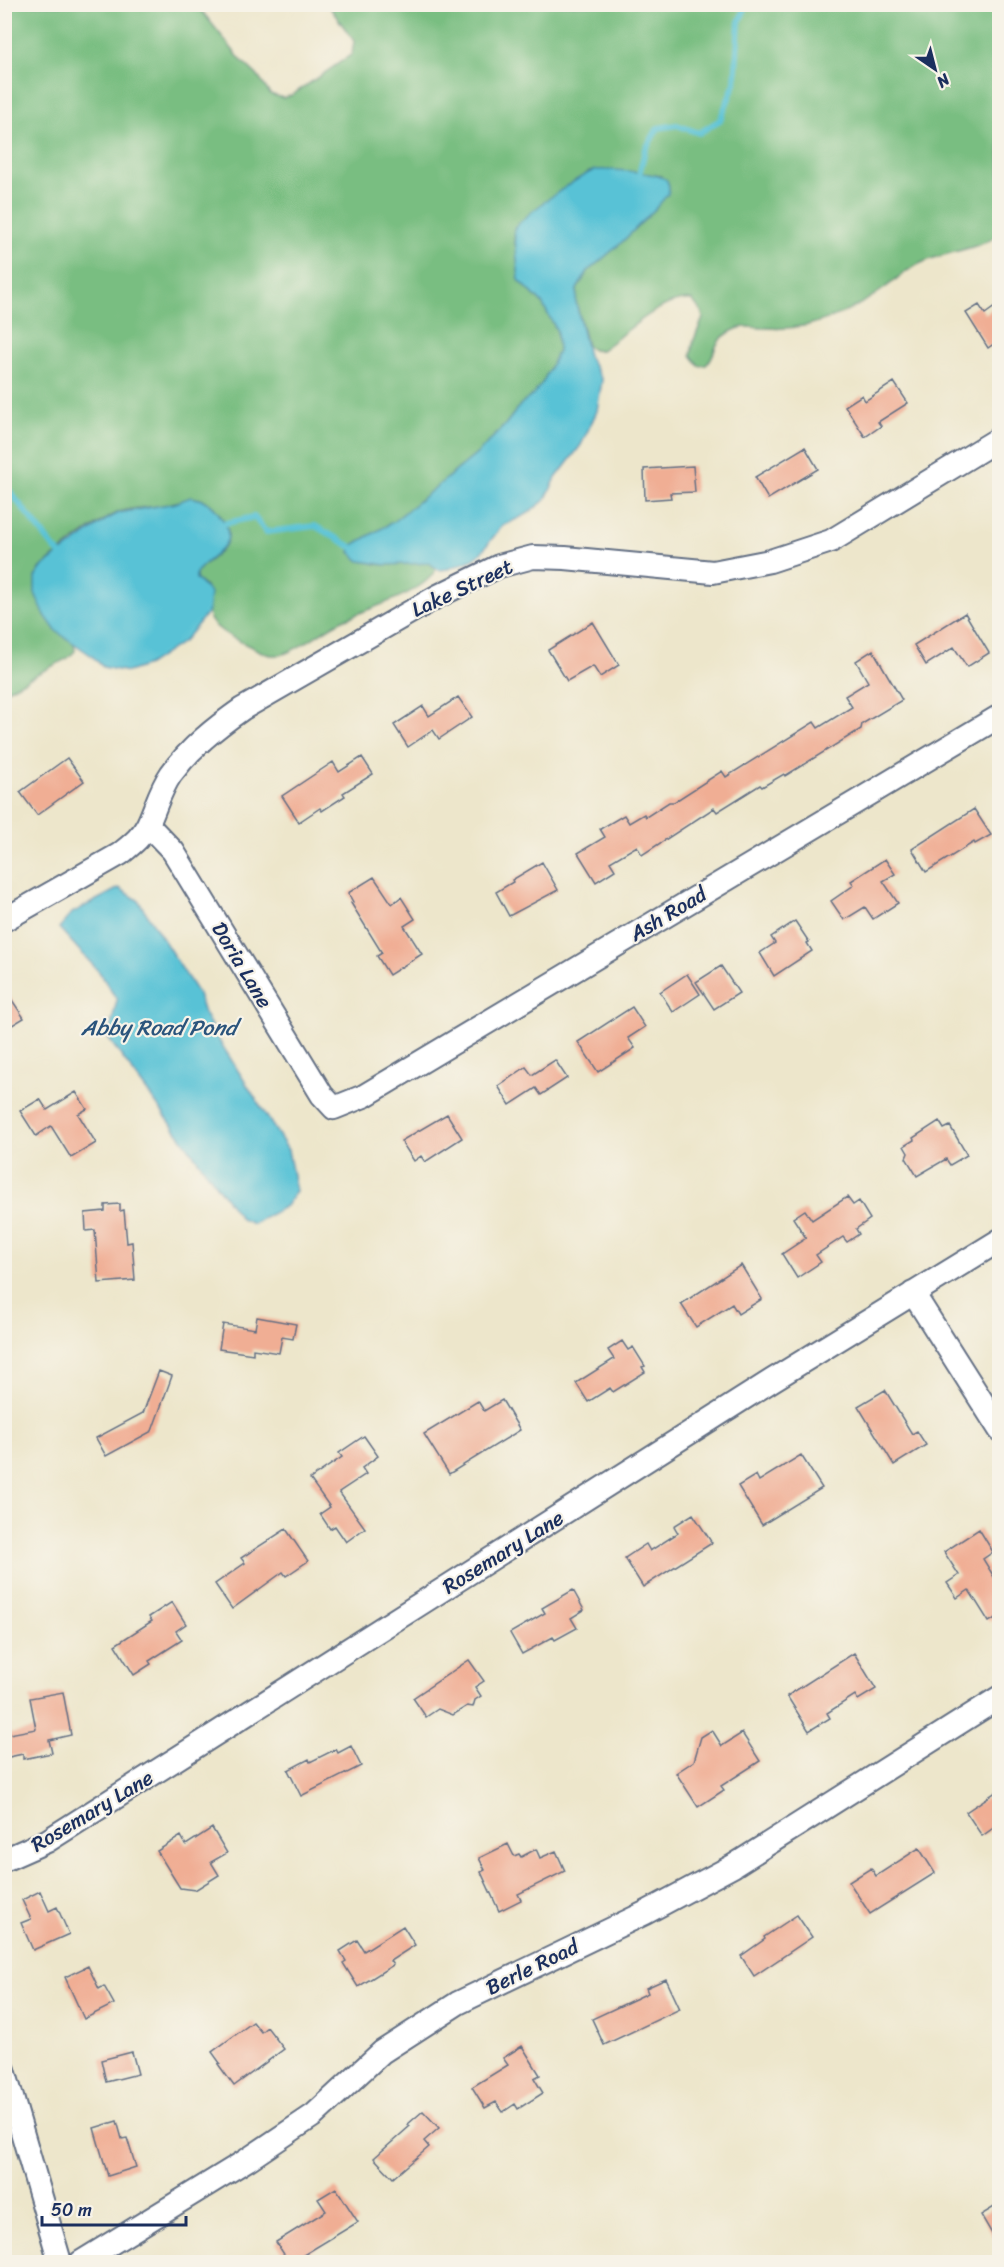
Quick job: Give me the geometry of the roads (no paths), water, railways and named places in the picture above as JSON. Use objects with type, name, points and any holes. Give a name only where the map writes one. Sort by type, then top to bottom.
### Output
[{"type":"street","name":"Lake Street","points":[[4,920],[120,854],[137,841],[148,825],[157,797],[171,774],[212,730],[242,710],[438,596],[500,566],[533,557],[713,572],[770,561],[831,541],[999,438]]},
{"type":"street","name":"Ash Road","points":[[334,1108],[364,1096],[999,716]]},
{"type":"street","name":"Doria Lane","points":[[148,825],[173,851],[322,1095],[334,1108]]},
{"type":"street","name":"Rosemary Lane","points":[[4,1860],[47,1841],[999,1240]]},
{"type":"street","points":[[913,1293],[999,1430]]},
{"type":"street","name":"Berle Road","points":[[81,2262],[247,2160],[314,2115],[381,2052],[458,2003],[645,1913],[733,1866],[999,1697]]},
{"type":"street","points":[[4,2070],[60,2262]]},
{"type":"water","points":[[595,170],[653,175],[667,180],[669,187],[668,194],[655,209],[621,243],[588,271],[577,289],[576,302],[588,356],[602,380],[597,411],[581,445],[556,478],[545,500],[527,514],[502,526],[474,559],[439,570],[429,563],[386,565],[360,561],[350,552],[353,545],[393,522],[478,453],[543,382],[558,351],[557,331],[542,303],[519,280],[514,229],[552,196]]},
{"type":"water","points":[[191,497],[205,501],[212,506],[227,527],[228,536],[222,549],[196,573],[196,579],[210,593],[208,612],[184,641],[148,665],[128,672],[103,667],[92,656],[56,631],[44,614],[35,593],[35,577],[43,566],[118,513],[175,503]]},
{"type":"water","name":"Abby Road Pond","points":[[119,888],[138,900],[197,992],[204,1013],[220,1042],[288,1150],[296,1191],[286,1206],[253,1224],[241,1219],[108,1038],[117,1000],[100,973],[59,928],[72,913]]},
{"type":"waterway","points":[[638,179],[645,150],[658,128],[677,125],[699,133],[720,120],[735,83],[739,22],[747,4]]},
{"type":"waterway","points":[[4,484],[64,558]]},
{"type":"waterway","points":[[218,525],[254,517],[266,532],[315,526],[357,550]]}]
